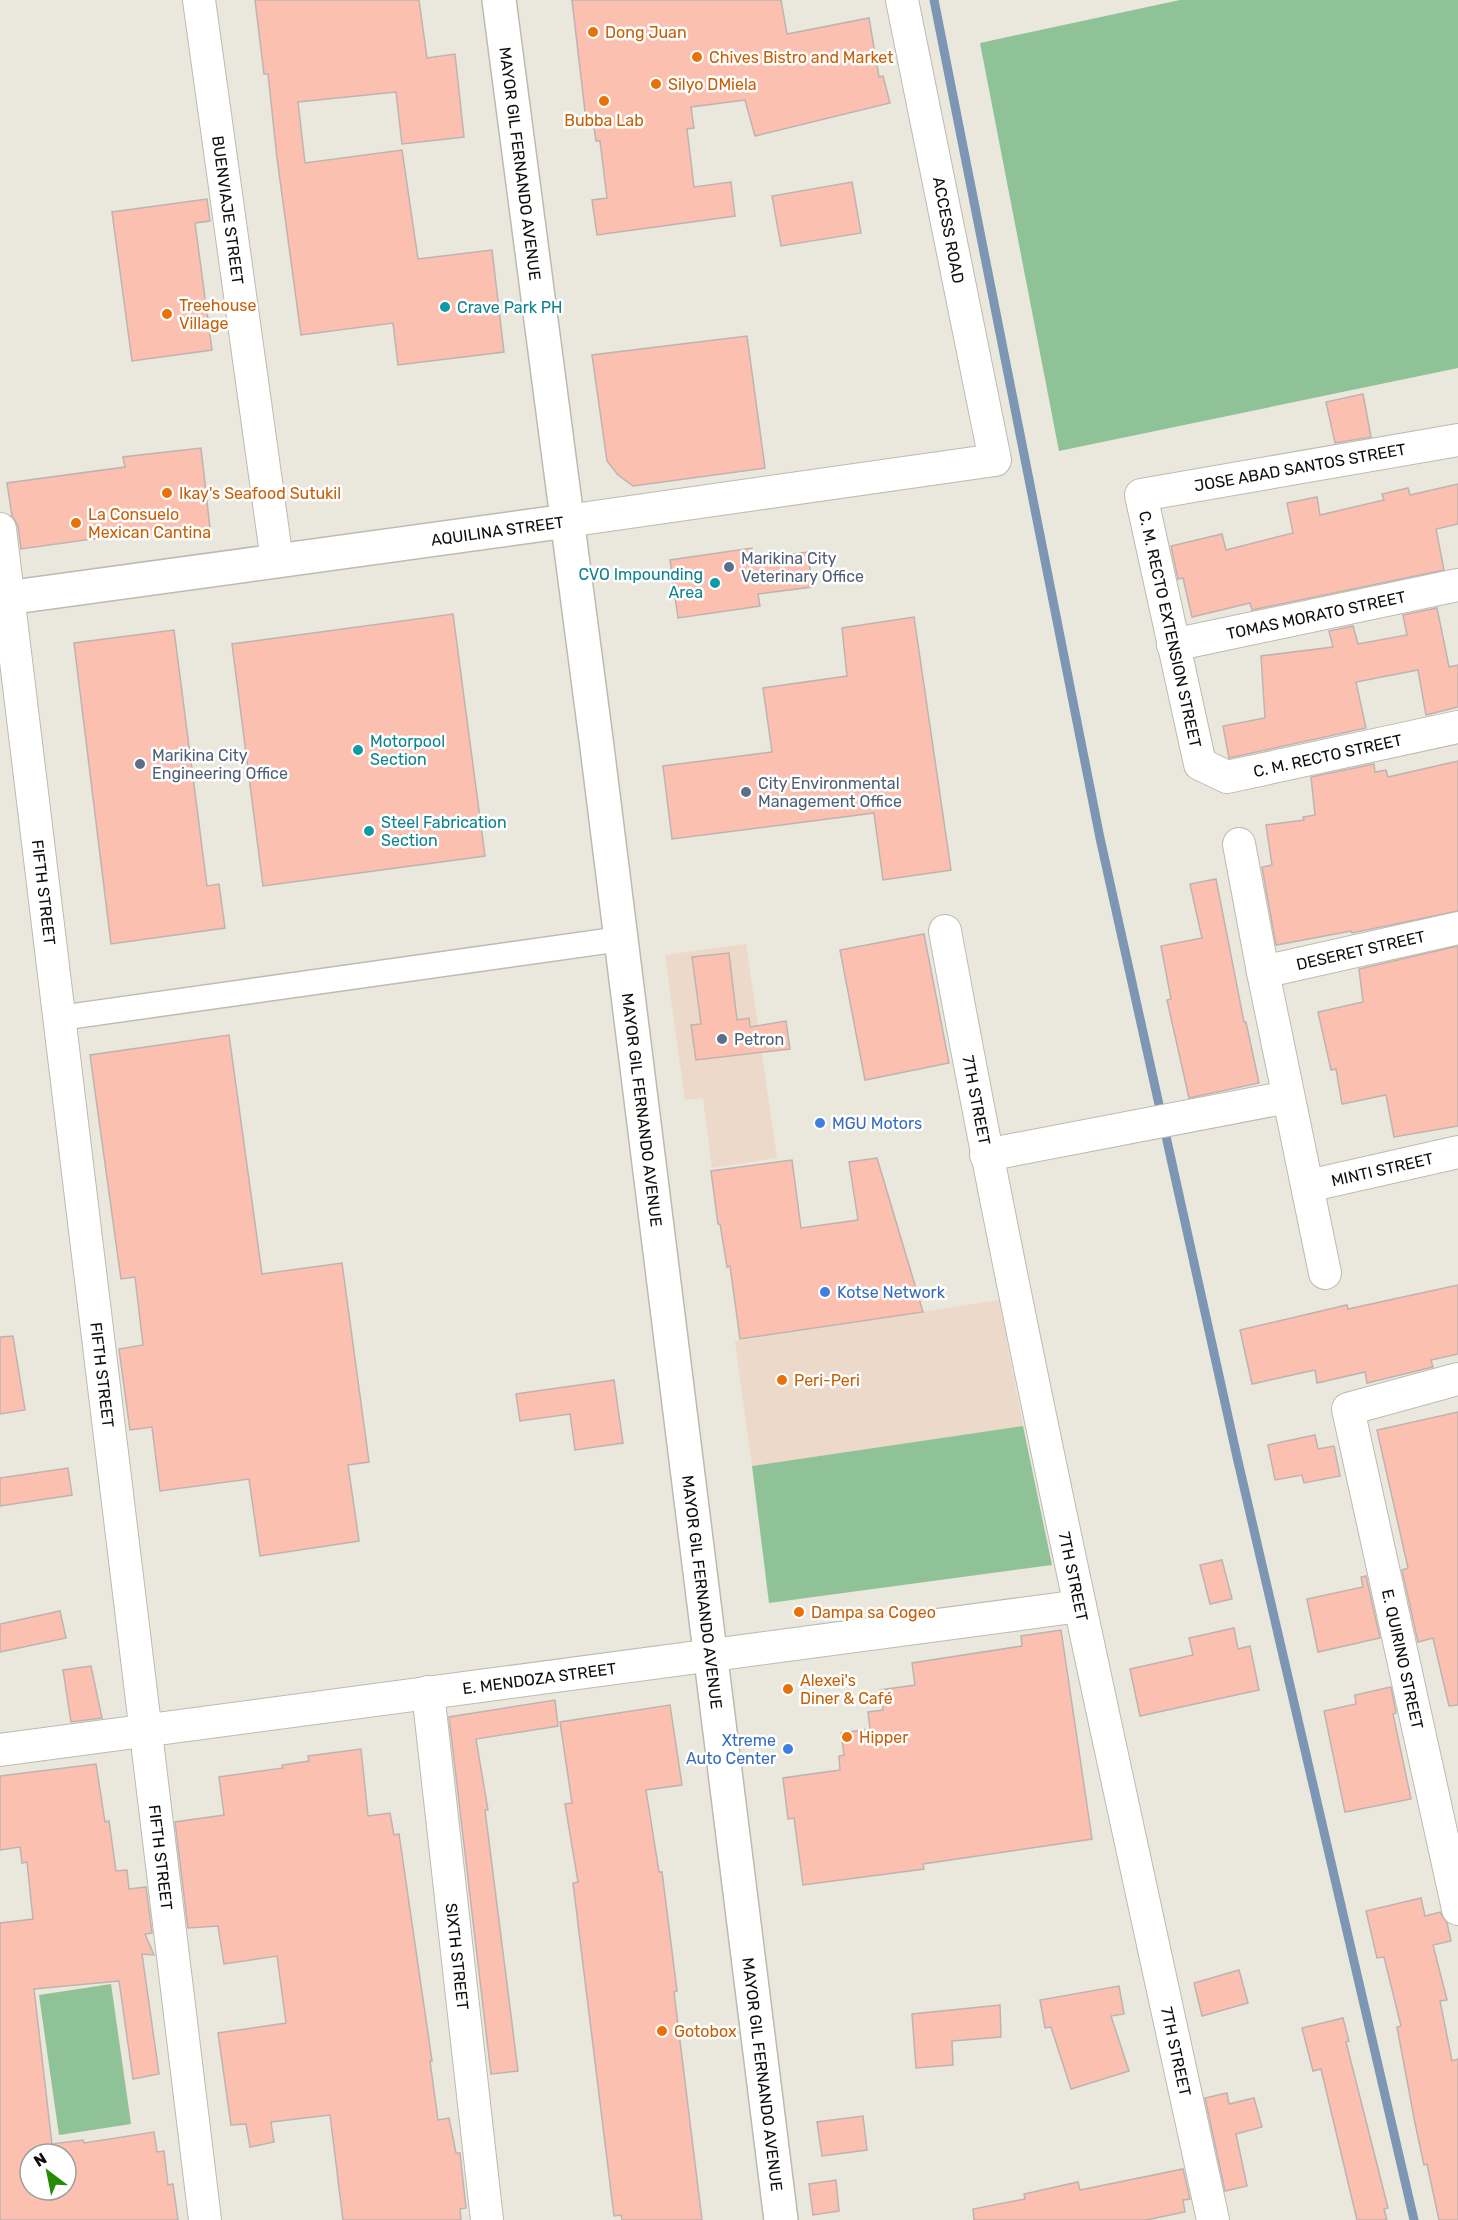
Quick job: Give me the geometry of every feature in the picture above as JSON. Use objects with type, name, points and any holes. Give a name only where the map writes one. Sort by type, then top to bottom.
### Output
[{"type":"street","name":"BUENVIAJE STREET","points":[[199,0],[277,561]]},
{"type":"street","name":"MAYOR GIL FERNANDO AVENUE","points":[[499,0],[621,939],[781,2220]]},
{"type":"street","name":"ACCESS ROAD","points":[[902,0],[995,460]]},
{"type":"street","name":"JOSE ABAD SANTOS STREET","points":[[1141,495],[1458,440]]},
{"type":"street","name":"AQUILINA STREET","points":[[5,598],[567,522],[995,460]]},
{"type":"street","name":"C. M. RECTO EXTENSION STREET","points":[[1141,495],[1200,764]]},
{"type":"street","name":"FIFTH STREET","points":[[0,529],[5,598],[60,1018],[205,2220]]},
{"type":"street","name":"TOMAS MORATO STREET","points":[[1173,645],[1458,585]]},
{"type":"street","name":"C. M. RECTO STREET","points":[[1200,764],[1227,777],[1458,727]]},
{"type":"street","points":[[1239,844],[1325,1273]]},
{"type":"street","name":"DESERET STREET","points":[[1263,972],[1458,928]]},
{"type":"street","name":"7TH STREET","points":[[945,931],[986,1155],[1080,1606],[1213,2220]]},
{"type":"street","points":[[60,1018],[621,939]]},
{"type":"street","points":[[986,1155],[1288,1097]]},
{"type":"street","name":"MINTI STREET","points":[[1308,1186],[1458,1152]]},
{"type":"street","name":"E. QUIRINO STREET","points":[[1458,1379],[1348,1409],[1458,1909]]},
{"type":"street","name":"E. MENDOZA STREET","points":[[0,1750],[1080,1606]]},
{"type":"street","name":"SIXTH STREET","points":[[428,1692],[487,2220]]},
{"type":"shaded area","points":[[746,944],[777,1158],[712,1168],[703,1098],[685,1100],[665,955]]},
{"type":"shaded area","points":[[999,1300],[1023,1426],[752,1466],[735,1341]]},
{"type":"green space","points":[[1180,0],[1458,0],[1458,368],[1059,451],[980,43]]},
{"type":"green space","points":[[1023,1426],[1052,1565],[769,1603],[752,1466]]},
{"type":"green space","points":[[111,1984],[131,2124],[59,2135],[39,1995]]},
{"type":"building","points":[[255,0],[419,0],[427,58],[455,54],[464,137],[402,144],[396,92],[298,102],[305,163],[402,150],[418,259],[492,250],[504,352],[398,365],[393,323],[301,335],[268,74],[264,74]]},
{"type":"building","points":[[572,0],[781,0],[787,34],[869,18],[879,77],[883,76],[890,103],[755,136],[745,100],[691,107],[694,128],[687,129],[694,187],[731,182],[735,216],[597,235],[592,200],[607,198],[600,141],[596,141],[593,120],[586,120]]},
{"type":"building","points":[[852,182],[861,233],[781,246],[772,196]]},
{"type":"building","points":[[207,199],[210,221],[195,223],[212,350],[132,361],[112,212]]},
{"type":"building","points":[[747,336],[765,468],[633,486],[618,475],[607,461],[592,355]]},
{"type":"building","points":[[1363,394],[1371,437],[1335,443],[1326,402]]},
{"type":"building","points":[[201,448],[210,528],[135,536],[135,533],[21,549],[18,526],[12,516],[7,483],[125,467],[123,457]]},
{"type":"building","points":[[1458,484],[1458,524],[1436,529],[1444,570],[1252,610],[1250,603],[1192,617],[1183,578],[1178,579],[1171,546],[1222,534],[1226,550],[1293,533],[1287,503],[1317,497],[1320,515],[1384,500],[1382,494],[1408,488],[1410,495]]},
{"type":"building","name":"CVO Impounding Area","points":[[752,548],[753,559],[808,552],[812,587],[758,594],[760,606],[678,618],[670,560]]},
{"type":"building","points":[[1437,608],[1449,667],[1458,665],[1458,707],[1426,715],[1418,670],[1356,682],[1366,728],[1229,758],[1223,726],[1265,718],[1261,656],[1333,647],[1329,631],[1353,626],[1358,644],[1407,635],[1403,615]]},
{"type":"building","points":[[453,614],[485,856],[263,886],[232,644]]},
{"type":"building","points":[[914,617],[951,870],[883,880],[874,813],[672,839],[663,766],[772,752],[763,688],[847,676],[842,628]]},
{"type":"building","name":"Marikina City Engineering Office","points":[[174,630],[207,886],[219,884],[225,928],[111,944],[74,643]]},
{"type":"building","points":[[1458,761],[1458,911],[1352,933],[1351,931],[1276,945],[1262,867],[1272,865],[1266,825],[1304,820],[1303,817],[1315,815],[1311,777],[1374,764],[1375,772],[1386,770],[1388,777]]},
{"type":"building","points":[[1216,879],[1244,1022],[1246,1022],[1259,1083],[1189,1098],[1167,1000],[1171,999],[1161,946],[1202,938],[1190,884]]},
{"type":"building","points":[[924,934],[949,1063],[865,1080],[840,950]]},
{"type":"building","points":[[1458,946],[1458,1126],[1394,1137],[1386,1095],[1342,1104],[1336,1069],[1331,1070],[1318,1012],[1363,1002],[1359,969]]},
{"type":"building","points":[[729,953],[737,1020],[749,1018],[750,1027],[786,1021],[790,1049],[696,1060],[691,1025],[701,1024],[692,957]]},
{"type":"building","points":[[229,1035],[262,1274],[342,1263],[369,1462],[348,1465],[359,1541],[260,1556],[249,1479],[160,1491],[152,1427],[130,1430],[119,1349],[143,1345],[135,1277],[121,1279],[90,1055]]},
{"type":"building","points":[[877,1158],[923,1312],[740,1339],[730,1266],[727,1267],[720,1224],[718,1224],[711,1171],[792,1160],[801,1228],[858,1220],[849,1162]]},
{"type":"building","points":[[1458,1285],[1458,1354],[1431,1360],[1433,1367],[1367,1383],[1365,1372],[1317,1383],[1315,1370],[1252,1384],[1240,1330],[1347,1305],[1348,1309]]},
{"type":"building","points":[[13,1336],[25,1410],[0,1414],[0,1337]]},
{"type":"building","points":[[614,1380],[623,1443],[575,1450],[570,1414],[520,1421],[516,1394]]},
{"type":"building","points":[[1458,1412],[1458,1705],[1449,1706],[1433,1638],[1418,1642],[1402,1570],[1408,1568],[1377,1430]]},
{"type":"building","points":[[1315,1435],[1318,1449],[1334,1446],[1340,1476],[1304,1483],[1302,1475],[1275,1480],[1268,1445]]},
{"type":"building","points":[[68,1468],[72,1495],[0,1506],[0,1478]]},
{"type":"building","points":[[1222,1560],[1232,1599],[1210,1604],[1200,1565]]},
{"type":"building","points":[[1366,1576],[1380,1638],[1318,1652],[1307,1599],[1363,1587],[1361,1577]]},
{"type":"building","points":[[60,1611],[66,1638],[0,1652],[0,1624]]},
{"type":"building","points":[[1234,1628],[1238,1649],[1250,1646],[1259,1690],[1140,1716],[1130,1669],[1193,1655],[1189,1638]]},
{"type":"building","points":[[1061,1630],[1092,1839],[923,1864],[924,1869],[803,1885],[794,1818],[788,1819],[783,1778],[840,1770],[839,1756],[844,1755],[841,1733],[870,1729],[868,1712],[883,1710],[880,1690],[915,1685],[912,1663],[1022,1646],[1021,1636]]},
{"type":"building","points":[[91,1666],[102,1718],[71,1722],[63,1670]]},
{"type":"building","points":[[1391,1687],[1396,1713],[1393,1714],[1411,1799],[1345,1812],[1324,1711],[1356,1704],[1355,1695]]},
{"type":"building","points":[[555,1700],[558,1726],[476,1739],[488,1810],[485,1810],[518,2071],[491,2074],[449,1717]]},
{"type":"building","points":[[670,1705],[682,1785],[646,1790],[659,1872],[662,1872],[702,2220],[622,2220],[621,2215],[614,2216],[573,1883],[578,1882],[565,1804],[572,1803],[560,1722]]},
{"type":"building","points":[[361,1749],[368,1816],[390,1813],[394,1835],[399,1834],[432,2061],[430,2061],[438,2120],[449,2118],[456,2153],[460,2153],[466,2208],[460,2209],[461,2220],[343,2220],[330,2115],[271,2122],[274,2142],[250,2147],[246,2124],[231,2125],[218,2033],[286,2023],[277,1956],[224,1964],[218,1926],[188,1928],[175,1822],[224,1815],[219,1777],[283,1768],[282,1765],[309,1761],[308,1756]]},
{"type":"building","points":[[96,1764],[105,1822],[109,1821],[116,1871],[127,1870],[129,1889],[146,1887],[152,1933],[145,1934],[154,1955],[142,1954],[159,2074],[133,2079],[119,1981],[34,1989],[52,2142],[18,2142],[18,2202],[78,2202],[78,2142],[68,2142],[83,2140],[84,2143],[154,2132],[157,2152],[164,2151],[168,2185],[173,2184],[178,2220],[0,2220],[0,1923],[33,1919],[27,1862],[22,1863],[20,1847],[0,1850],[0,1776]]},
{"type":"building","points":[[1421,1898],[1425,1916],[1440,1912],[1447,1923],[1451,1941],[1433,1945],[1447,2000],[1440,2001],[1452,2061],[1458,2059],[1458,2220],[1439,2220],[1427,2164],[1424,2165],[1415,2123],[1397,2027],[1401,2026],[1384,1957],[1377,1958],[1366,1911]]},
{"type":"building","points":[[1239,1970],[1248,2003],[1202,2016],[1194,1983]]},
{"type":"building","points":[[1119,1986],[1124,2014],[1111,2016],[1129,2071],[1071,2089],[1051,2027],[1045,2028],[1040,2000]]},
{"type":"building","points":[[1000,2005],[1001,2037],[952,2041],[953,2065],[916,2068],[912,2014]]},
{"type":"building","points":[[1343,2018],[1349,2041],[1346,2042],[1388,2208],[1384,2209],[1387,2220],[1357,2220],[1321,2069],[1313,2071],[1302,2028]]},
{"type":"building","points":[[1227,2093],[1229,2104],[1254,2098],[1262,2127],[1236,2134],[1247,2186],[1225,2191],[1205,2098]]},
{"type":"building","points":[[863,2116],[867,2150],[822,2156],[817,2122]]},
{"type":"building","points":[[1183,2169],[1190,2199],[1183,2200],[1185,2212],[1146,2220],[974,2220],[973,2209],[1025,2199],[1024,2194],[1078,2182],[1080,2190]]},
{"type":"building","points":[[836,2180],[839,2211],[813,2215],[809,2184]]},
{"type":"waterway","points":[[934,0],[1100,838],[1237,1457],[1414,2220]]},
{"type":"place","name":"Dong Juan","points":[[593,32]]},
{"type":"place","name":"Chives Bistro and Market","points":[[697,57]]},
{"type":"place","name":"Silyo DMiela","points":[[656,84]]},
{"type":"place","name":"Bubba Lab","points":[[604,101]]},
{"type":"place","name":"Crave Park PH","points":[[445,307]]},
{"type":"place","name":"Treehouse Village","points":[[167,314]]},
{"type":"place","name":"Ikay's Seafood Sutukil","points":[[167,493]]},
{"type":"place","name":"La Consuelo Mexican Cantina","points":[[76,523]]},
{"type":"place","name":"Marikina City Veterinary Office","points":[[729,567]]},
{"type":"place","name":"CVO Impounding Area","points":[[715,583]]},
{"type":"place","name":"Motorpool Section","points":[[358,750]]},
{"type":"place","name":"Marikina City Engineering Office","points":[[140,764]]},
{"type":"place","name":"City Environmental Management Office","points":[[746,792]]},
{"type":"place","name":"Steel Fabrication Section","points":[[369,831]]},
{"type":"place","name":"Petron","points":[[722,1039]]},
{"type":"place","name":"MGU Motors","points":[[820,1123]]},
{"type":"place","name":"Kotse Network","points":[[825,1292]]},
{"type":"place","name":"Peri-Peri","points":[[782,1380]]},
{"type":"place","name":"Dampa sa Cogeo","points":[[799,1612]]},
{"type":"place","name":"Alexei's Diner & Café","points":[[788,1689]]},
{"type":"place","name":"Hipper","points":[[847,1737]]},
{"type":"place","name":"Xtreme Auto Center","points":[[788,1749]]},
{"type":"place","name":"Gotobox","points":[[662,2031]]}]
